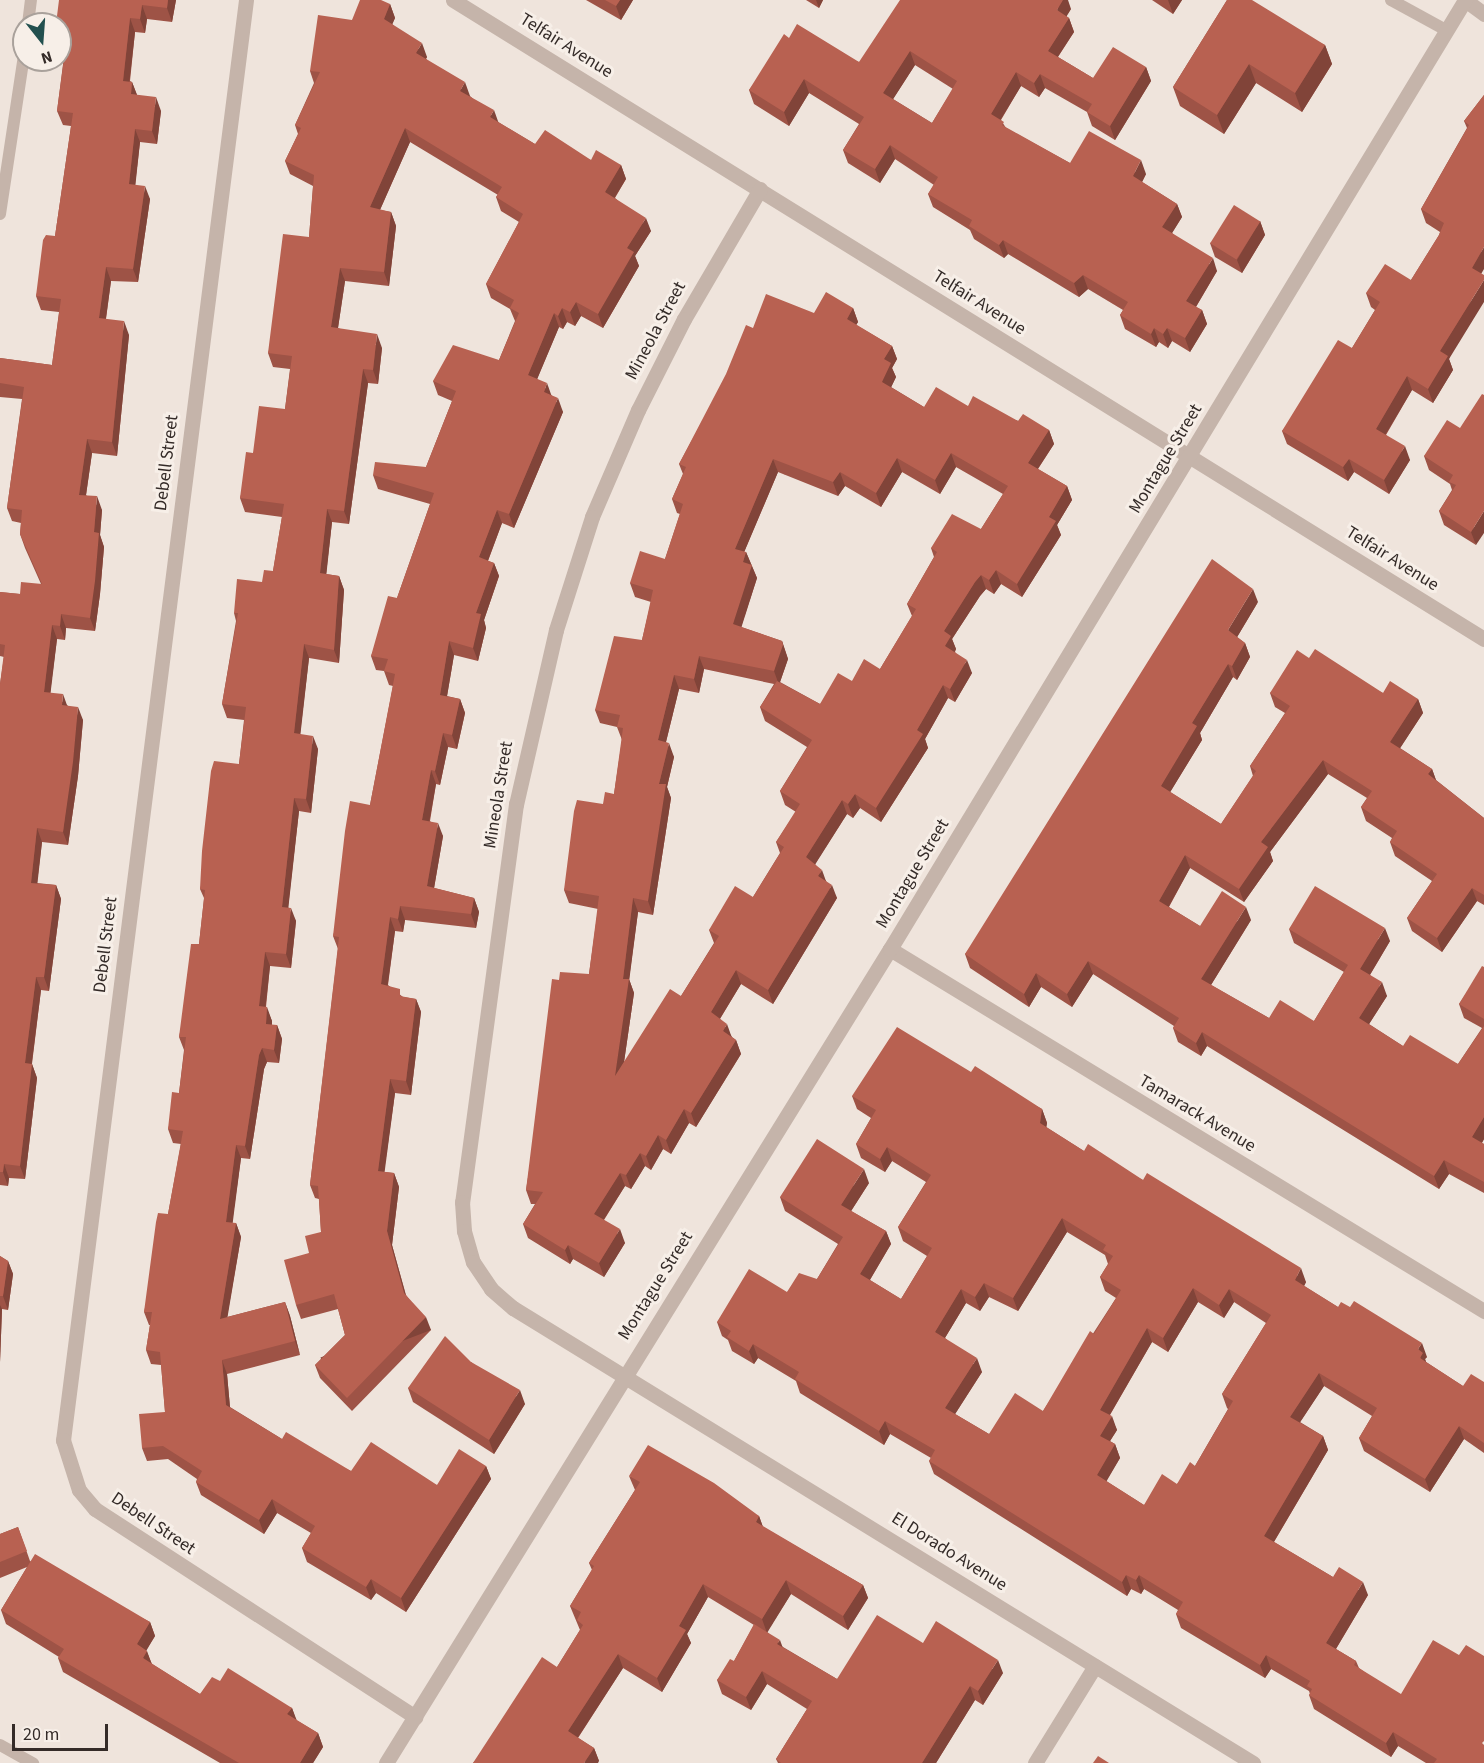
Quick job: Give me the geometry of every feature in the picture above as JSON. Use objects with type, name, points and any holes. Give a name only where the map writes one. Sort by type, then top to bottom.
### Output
[{"type":"street","name":"Debell Street","points":[[246,0],[63,1440],[79,1490],[95,1509],[415,1717]]},
{"type":"street","name":"Telfair Avenue","points":[[453,0],[1484,639]]},
{"type":"street","name":"Montague Street","points":[[386,1763],[624,1375],[890,949],[1191,457],[1465,0]]},
{"type":"street","points":[[1465,0],[1484,14]]},
{"type":"street","name":"Mineola Street","points":[[624,1375],[513,1308],[491,1290],[473,1262],[464,1231],[462,1202],[516,804],[556,630],[592,518],[638,410],[689,310],[760,189]]},
{"type":"street","name":"Tamarack Avenue","points":[[890,949],[1484,1311]]},
{"type":"street","name":"El Dorado Avenue","points":[[624,1375],[1253,1763]]},
{"type":"street","points":[[1035,1763],[1095,1666]]},
{"type":"lane","points":[[1391,0],[1446,30]]},
{"type":"lane","points":[[0,214],[22,72]]},
{"type":"lane","points":[[0,1745],[33,1763]]},
{"type":"building","points":[[59,0],[168,0],[167,8],[142,5],[140,19],[130,18],[123,81],[132,82],[131,94],[156,97],[152,131],[135,129],[129,184],[145,186],[133,269],[106,267],[99,318],[124,321],[112,442],[87,439],[79,495],[97,496],[94,532],[99,533],[90,618],[61,614],[60,626],[52,625],[44,692],[63,694],[62,705],[78,707],[73,762],[63,832],[37,828],[31,883],[56,885],[44,977],[36,977],[25,1063],[32,1064],[20,1166],[4,1164],[3,1172],[0,1172],[0,684],[5,645],[0,644],[0,592],[20,594],[21,582],[42,584],[20,534],[22,510],[7,508],[24,387],[0,383],[0,358],[52,365],[61,299],[36,296],[43,240],[46,235],[55,236],[73,113],[57,111],[62,72],[72,72],[72,12],[58,12]]},
{"type":"building","points":[[360,0],[381,0],[390,4],[384,19],[422,43],[416,53],[465,82],[460,91],[494,110],[490,117],[535,144],[545,130],[591,160],[596,150],[621,165],[605,192],[646,218],[627,248],[634,252],[598,314],[576,302],[570,312],[562,308],[558,316],[554,313],[528,375],[547,383],[544,392],[558,398],[509,514],[497,510],[479,557],[494,563],[476,613],[481,614],[473,648],[449,641],[440,695],[460,699],[452,735],[443,733],[435,771],[431,770],[422,820],[438,823],[427,886],[474,898],[471,914],[400,906],[398,919],[390,917],[381,984],[400,989],[400,996],[416,999],[406,1081],[390,1079],[378,1171],[394,1173],[387,1231],[404,1293],[426,1317],[347,1398],[315,1365],[345,1335],[334,1294],[296,1305],[284,1260],[309,1253],[305,1236],[321,1232],[318,1186],[310,1185],[339,937],[333,936],[345,831],[350,801],[370,805],[395,674],[384,671],[388,659],[371,656],[388,596],[397,598],[434,493],[373,475],[375,462],[426,467],[456,391],[433,381],[453,345],[499,360],[519,313],[510,308],[514,300],[486,284],[523,214],[496,197],[502,187],[405,128],[370,207],[391,212],[384,272],[340,268],[331,327],[377,334],[373,370],[363,369],[344,511],[327,509],[320,573],[339,576],[334,650],[304,644],[294,733],[313,736],[306,799],[294,798],[282,907],[291,908],[286,954],[265,952],[259,1006],[267,1007],[266,1024],[277,1025],[274,1050],[262,1048],[259,1055],[245,1146],[236,1145],[226,1222],[236,1223],[220,1319],[285,1302],[295,1341],[222,1360],[226,1405],[282,1439],[286,1432],[351,1471],[371,1442],[437,1485],[459,1449],[486,1466],[401,1598],[371,1579],[366,1587],[302,1548],[315,1526],[272,1499],[259,1520],[196,1482],[202,1471],[163,1446],[142,1448],[139,1414],[165,1412],[160,1352],[146,1350],[152,1312],[144,1312],[156,1222],[158,1213],[168,1214],[183,1131],[168,1129],[172,1092],[179,1093],[186,1037],[179,1037],[191,944],[199,944],[205,890],[200,889],[202,851],[211,771],[214,761],[239,764],[246,707],[222,704],[238,613],[234,613],[237,579],[262,582],[264,570],[273,571],[284,504],[240,498],[246,452],[253,453],[259,406],[285,409],[292,356],[268,353],[283,234],[309,237],[314,175],[285,161],[301,128],[295,125],[320,72],[310,71],[318,15],[352,20]]},
{"type":"building","points":[[605,0],[620,0],[616,6]]},
{"type":"building","points":[[900,0],[1063,0],[1057,10],[1069,18],[1048,51],[1093,78],[1113,47],[1146,67],[1110,126],[1087,112],[1092,104],[1040,74],[1034,83],[1016,72],[991,114],[1004,122],[1002,125],[1070,163],[1089,131],[1141,160],[1133,176],[1177,204],[1162,227],[1213,258],[1186,301],[1202,310],[1185,338],[1167,328],[1163,334],[1154,328],[1151,334],[1120,315],[1128,302],[1083,275],[1074,283],[1003,240],[999,245],[969,226],[972,220],[928,194],[938,177],[890,145],[875,169],[843,150],[864,117],[804,79],[784,112],[749,90],[784,34],[789,38],[797,24],[859,62]],"holes":[[[910,51],[957,81],[932,123],[883,93]]]},
{"type":"building","points":[[1227,0],[1252,0],[1325,45],[1295,93],[1249,64],[1217,115],[1173,87]]},
{"type":"building","points":[[1484,95],[1484,247],[1472,268],[1484,275],[1484,280],[1440,351],[1448,356],[1428,389],[1407,376],[1376,429],[1405,446],[1384,480],[1349,459],[1343,467],[1282,431],[1338,340],[1352,348],[1380,302],[1366,293],[1385,264],[1411,280],[1439,235],[1444,223],[1421,209],[1469,125],[1464,121]]},
{"type":"building","points":[[1234,205],[1260,221],[1236,260],[1210,243]]},
{"type":"building","points":[[826,292],[853,308],[847,319],[892,346],[884,359],[891,363],[882,382],[924,407],[936,387],[968,406],[973,396],[1018,421],[1023,414],[1049,430],[1028,463],[1067,486],[1049,517],[1056,521],[1017,584],[996,570],[989,580],[981,575],[944,631],[951,636],[945,646],[967,660],[950,689],[943,685],[917,730],[923,734],[876,808],[855,794],[848,804],[842,800],[806,857],[822,870],[818,876],[832,885],[768,990],[736,970],[711,1012],[727,1024],[723,1031],[736,1040],[691,1113],[684,1109],[666,1140],[658,1135],[646,1156],[640,1153],[626,1175],[620,1173],[594,1214],[620,1229],[599,1263],[568,1245],[565,1250],[523,1224],[543,1192],[526,1190],[552,979],[559,980],[560,972],[589,974],[599,896],[564,890],[574,811],[577,800],[603,804],[605,792],[614,794],[623,728],[617,727],[620,715],[595,710],[614,636],[642,640],[653,590],[630,583],[640,551],[665,559],[683,504],[672,499],[686,467],[679,464],[726,374],[746,325],[753,328],[766,294],[814,313]],"holes":[[[951,453],[1008,486],[981,529],[952,514],[931,548],[937,552],[907,604],[916,609],[880,669],[864,659],[852,681],[838,673],[820,704],[777,681],[760,707],[812,740],[780,791],[800,804],[776,842],[784,847],[753,897],[735,886],[709,930],[719,936],[681,996],[670,989],[615,1076],[629,979],[623,979],[633,898],[648,901],[666,784],[659,784],[669,743],[658,740],[674,675],[694,679],[699,656],[774,671],[783,645],[782,641],[733,624],[752,565],[743,562],[746,552],[735,549],[773,459],[833,482],[840,472],[876,493],[897,458],[935,480]]]},
{"type":"building","points":[[1482,394],[1484,395],[1484,511],[1471,532],[1439,511],[1456,485],[1449,482],[1453,475],[1424,456],[1447,420],[1460,428]]},
{"type":"building","points":[[1212,559],[1253,589],[1228,630],[1245,643],[1232,666],[1228,664],[1192,723],[1197,726],[1161,786],[1221,824],[1256,771],[1250,766],[1290,706],[1270,693],[1297,650],[1309,658],[1315,649],[1383,693],[1390,681],[1418,699],[1390,742],[1432,769],[1428,774],[1484,818],[1484,895],[1472,888],[1437,938],[1407,918],[1437,874],[1390,842],[1397,831],[1361,807],[1372,791],[1323,760],[1261,842],[1268,847],[1239,889],[1185,855],[1159,901],[1200,926],[1222,891],[1246,907],[1201,979],[1269,1018],[1280,1000],[1314,1021],[1348,965],[1289,929],[1315,886],[1385,928],[1360,969],[1382,982],[1359,1018],[1403,1046],[1410,1035],[1458,1064],[1484,1026],[1484,1117],[1472,1137],[1484,1144],[1484,1182],[1444,1160],[1434,1176],[1202,1032],[1196,1043],[1173,1028],[1179,1018],[1088,961],[1067,994],[1036,973],[1024,994],[965,954]]},
{"type":"building","points":[[1482,966],[1484,967],[1484,1019],[1459,1004]]},
{"type":"building","points":[[897,1027],[971,1072],[975,1066],[1042,1109],[1040,1123],[1084,1151],[1088,1144],[1143,1180],[1147,1173],[1301,1268],[1295,1280],[1338,1307],[1341,1302],[1350,1307],[1354,1301],[1422,1343],[1418,1349],[1423,1353],[1420,1358],[1463,1386],[1471,1374],[1484,1382],[1484,1443],[1459,1426],[1425,1479],[1359,1438],[1377,1408],[1319,1373],[1290,1417],[1323,1436],[1264,1536],[1333,1577],[1339,1567],[1363,1582],[1326,1643],[1356,1661],[1354,1665],[1401,1694],[1433,1640],[1459,1655],[1466,1645],[1484,1656],[1484,1741],[1482,1743],[1484,1763],[1434,1763],[1437,1759],[1393,1732],[1386,1743],[1309,1695],[1312,1689],[1307,1686],[1310,1681],[1266,1655],[1260,1665],[1176,1614],[1183,1602],[1139,1575],[1136,1580],[1126,1575],[1122,1582],[929,1461],[935,1450],[885,1421],[879,1431],[795,1379],[799,1372],[753,1344],[749,1351],[727,1337],[731,1331],[717,1322],[749,1269],[787,1292],[799,1273],[817,1279],[843,1237],[780,1197],[817,1139],[864,1169],[841,1205],[886,1231],[860,1274],[901,1299],[932,1248],[898,1227],[931,1175],[887,1147],[880,1159],[856,1144],[876,1110],[852,1096]],"holes":[[[1062,1218],[1106,1245],[1103,1250],[1113,1256],[1100,1277],[1121,1290],[1094,1334],[1090,1331],[1043,1411],[1015,1393],[989,1434],[945,1408],[977,1358],[935,1332],[961,1289],[975,1297],[984,1283],[1013,1298]],[[1193,1288],[1219,1305],[1229,1289],[1271,1315],[1222,1394],[1233,1401],[1195,1466],[1190,1462],[1177,1484],[1162,1474],[1144,1505],[1097,1475],[1115,1444],[1100,1436],[1112,1416],[1100,1410],[1147,1328],[1163,1338]]]},
{"type":"building","points":[[0,1256],[8,1261],[3,1296],[0,1296]]},
{"type":"building","points":[[445,1336],[471,1362],[520,1390],[489,1440],[408,1388]]},
{"type":"building","points":[[648,1445],[714,1483],[759,1516],[756,1522],[863,1585],[843,1616],[786,1580],[762,1619],[703,1584],[679,1626],[686,1630],[657,1678],[618,1654],[568,1731],[594,1748],[584,1763],[473,1763],[542,1657],[557,1667],[583,1625],[577,1620],[581,1612],[570,1606],[594,1566],[589,1563],[640,1482],[629,1476]]},
{"type":"building","points":[[18,1527],[27,1551],[0,1562],[0,1534]]},
{"type":"building","points":[[35,1554],[150,1622],[137,1644],[147,1651],[143,1658],[200,1694],[212,1677],[220,1681],[228,1668],[292,1708],[287,1714],[318,1733],[300,1763],[239,1763],[58,1658],[64,1649],[1,1610]]},
{"type":"building","points":[[877,1615],[923,1643],[936,1621],[998,1660],[978,1691],[970,1686],[922,1763],[781,1763],[776,1759],[812,1701],[762,1671],[746,1697],[717,1680],[730,1659],[734,1661],[754,1624],[780,1640],[777,1644],[837,1679]]},
{"type":"building","points":[[1098,1756],[1109,1763],[1093,1763]]}]
